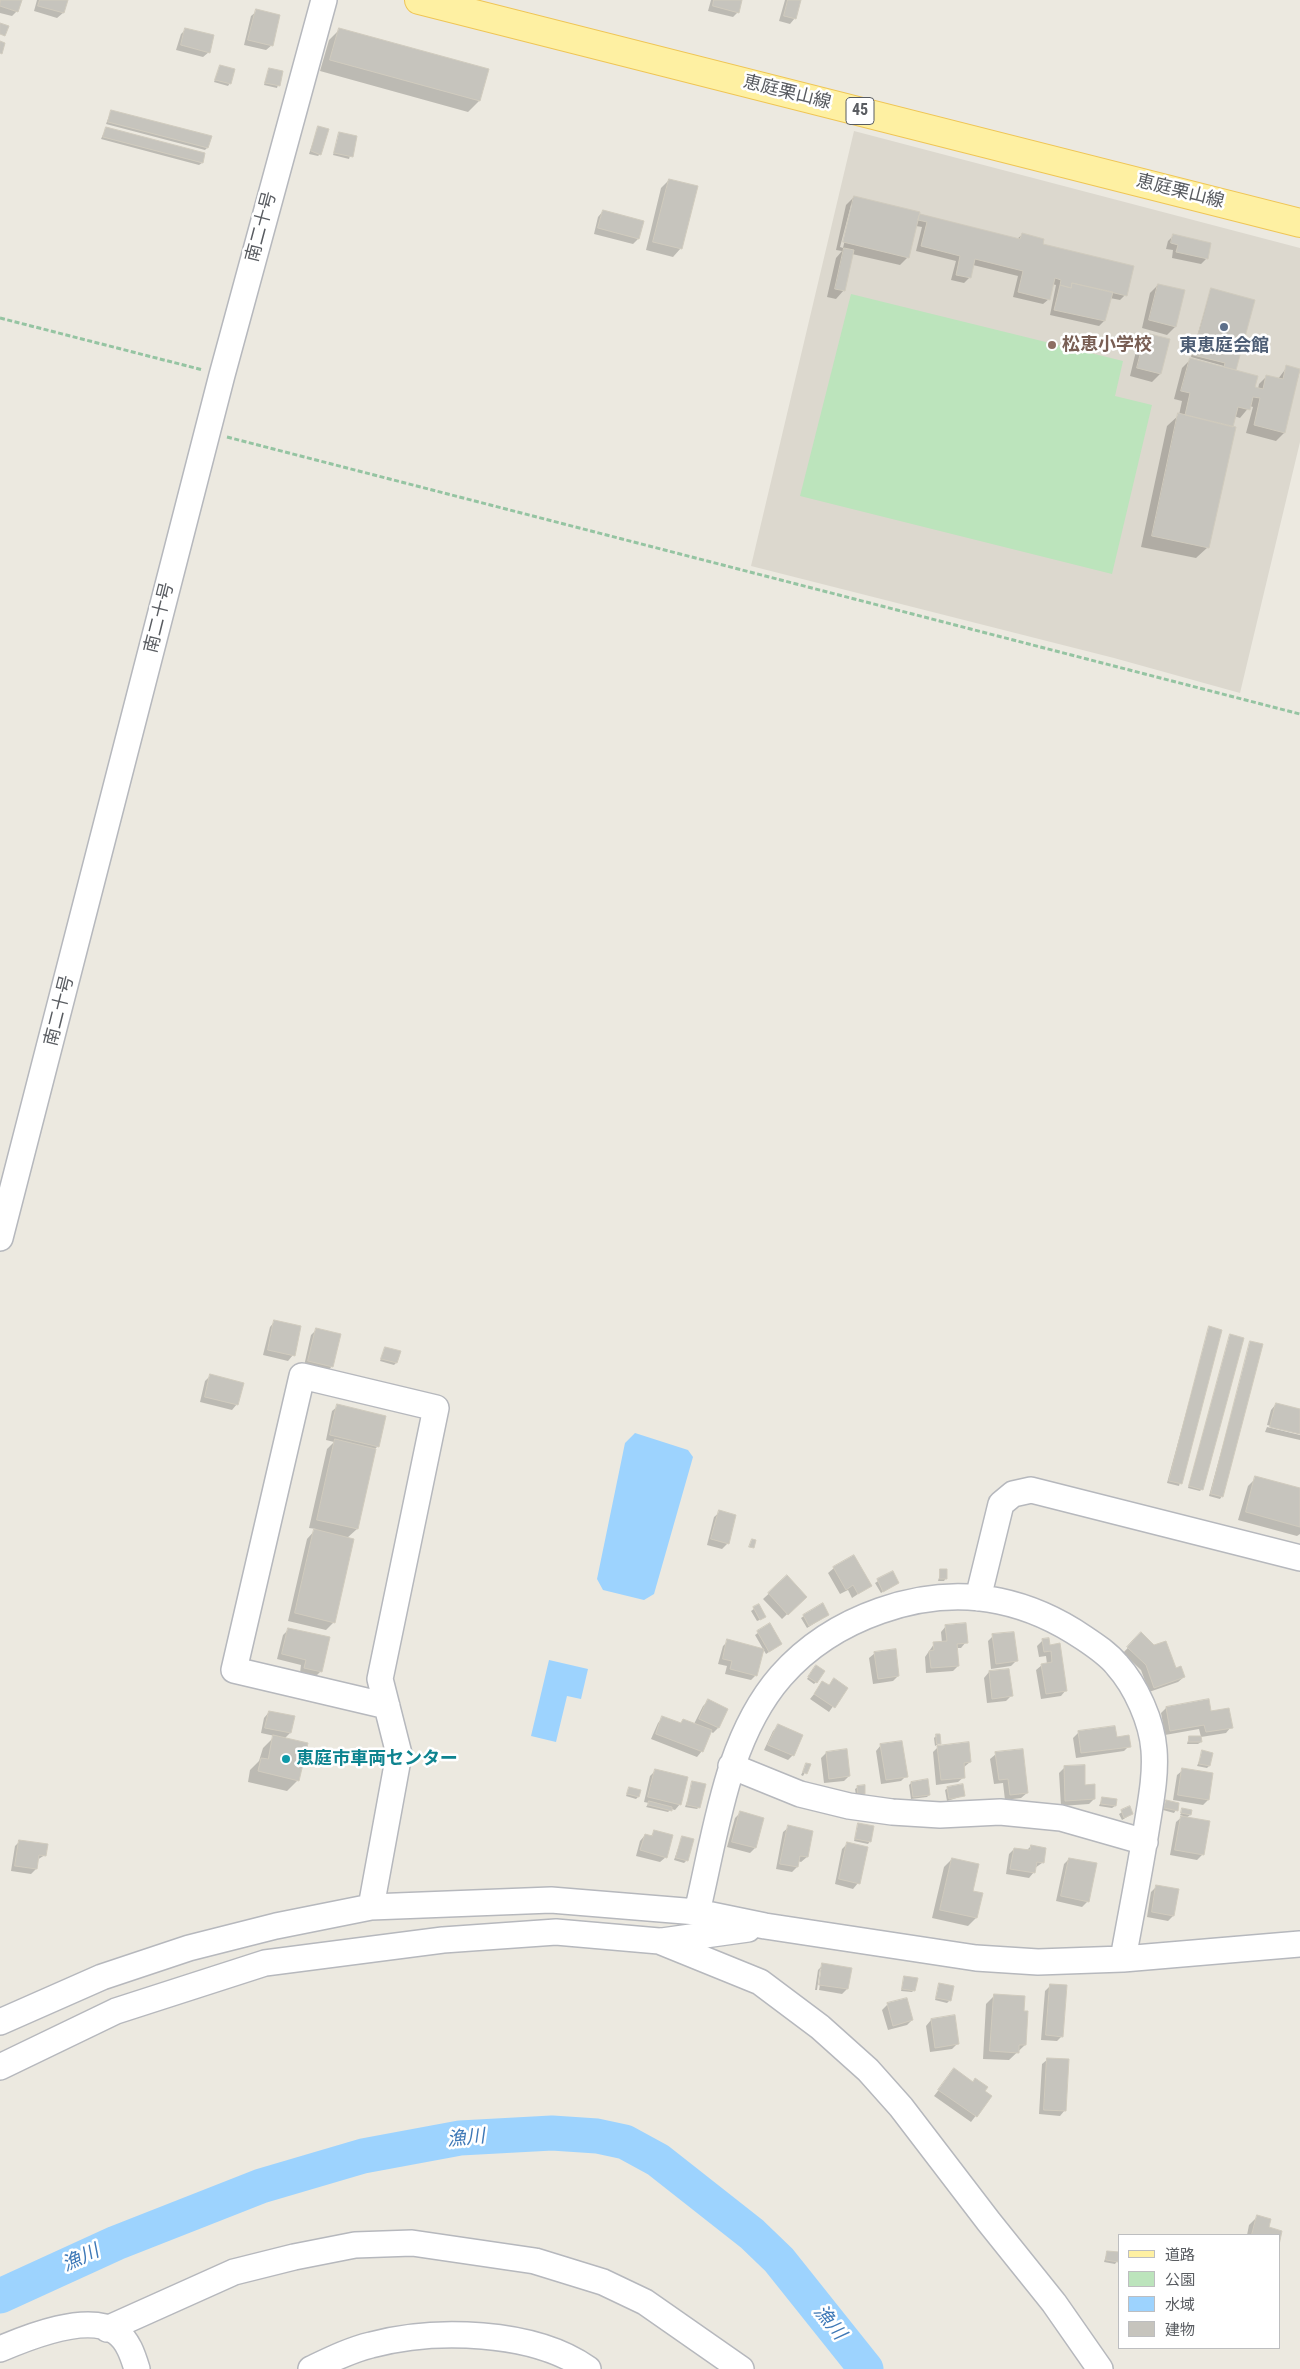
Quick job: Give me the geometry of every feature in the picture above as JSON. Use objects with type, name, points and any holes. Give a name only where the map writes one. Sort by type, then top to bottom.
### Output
[{"type":"main road","name":"恵庭栗山線","points":[[419,0],[1300,223]]},
{"type":"street","name":"南二十号","points":[[0,1238],[222,375],[324,0]]},
{"type":"street","points":[[371,1907],[400,1754],[388,1706],[380,1679],[436,1408],[302,1376],[234,1670],[388,1706]]},
{"type":"street","points":[[978,1598],[1002,1504],[1012,1494],[1031,1490],[1300,1558]]},
{"type":"street","points":[[697,1912],[731,1766],[757,1707],[781,1676],[802,1655],[843,1626],[920,1600],[978,1598],[999,1601],[1034,1612],[1069,1628],[1097,1647],[1117,1664],[1131,1683],[1145,1714],[1154,1749],[1154,1783],[1123,1959]]},
{"type":"street","points":[[731,1766],[800,1794],[849,1806],[892,1812],[940,1815],[1000,1812],[1061,1818],[1145,1842]]},
{"type":"street","points":[[0,2022],[102,1977],[190,1948],[276,1926],[371,1907],[551,1900],[697,1912],[765,1926],[976,1958],[1038,1962],[1123,1959],[1300,1944]]},
{"type":"street","points":[[0,2067],[116,2011],[265,1964],[443,1940],[556,1932],[659,1942],[765,1926]]},
{"type":"street","points":[[659,1942],[760,1982],[820,2027],[868,2070],[902,2107],[988,2222],[1054,2303],[1100,2369]]},
{"type":"street","points":[[102,1977],[116,2011]]},
{"type":"street","points":[[107,2329],[234,2272],[294,2257],[355,2245],[412,2243],[535,2261],[603,2282],[645,2302],[741,2369]]},
{"type":"street","points":[[0,2349],[26,2338],[70,2327],[97,2326],[116,2332],[131,2350],[137,2369]]},
{"type":"street","points":[[311,2369],[370,2345],[458,2334],[498,2338],[544,2348],[588,2369]]},
{"type":"path","points":[[0,318],[222,375]]},
{"type":"path","points":[[208,432],[1300,714]]},
{"type":"shaded area","name":"松恵小学校","points":[[854,131],[1300,248],[1300,442],[1240,693],[1114,658],[751,566]]},
{"type":"green space","points":[[851,294],[1123,361],[1115,396],[1152,405],[1112,574],[800,496]]},
{"type":"water","points":[[635,1433],[688,1450],[693,1457],[654,1594],[644,1600],[603,1590],[597,1579],[625,1443]]},
{"type":"water","points":[[549,1660],[588,1669],[581,1699],[567,1696],[556,1742],[531,1736]]},
{"type":"building","points":[[1,0],[22,0],[18,12],[0,6]]},
{"type":"building","points":[[40,0],[68,0],[64,13],[38,6]]},
{"type":"building","points":[[714,0],[742,0],[739,13],[713,6]]},
{"type":"building","points":[[788,0],[801,0],[796,19],[784,16]]},
{"type":"building","points":[[256,9],[280,15],[273,46],[248,40]]},
{"type":"building","points":[[0,23],[9,26],[5,36],[0,34]]},
{"type":"building","points":[[185,28],[214,35],[210,53],[181,45]]},
{"type":"building","points":[[339,28],[489,69],[480,101],[330,60]]},
{"type":"building","points":[[0,41],[5,43],[2,54],[0,53]]},
{"type":"building","points":[[220,65],[235,69],[231,84],[215,80]]},
{"type":"building","points":[[269,68],[283,71],[280,86],[265,83]]},
{"type":"building","points":[[111,110],[212,136],[208,148],[108,122]]},
{"type":"building","points":[[318,126],[329,129],[321,155],[311,151]]},
{"type":"building","points":[[106,127],[205,153],[203,163],[103,137]]},
{"type":"building","points":[[339,132],[357,136],[353,157],[334,153]]},
{"type":"building","points":[[669,179],[698,186],[682,249],[653,242]]},
{"type":"building","points":[[854,196],[920,212],[909,258],[843,242]]},
{"type":"building","points":[[603,210],[644,221],[639,239],[598,228]]},
{"type":"building","points":[[920,214],[1020,239],[1022,233],[1044,239],[1043,244],[1134,266],[1127,296],[1072,283],[1071,288],[1060,285],[1061,280],[1055,278],[1050,300],[1018,292],[1023,271],[975,259],[971,278],[956,275],[960,256],[921,246],[927,222],[918,220]]},
{"type":"building","points":[[1173,234],[1211,243],[1208,259],[1176,252],[1178,245],[1171,243]]},
{"type":"building","points":[[844,248],[854,250],[845,291],[835,289]]},
{"type":"building","points":[[1072,283],[1113,292],[1105,321],[1054,310],[1060,285],[1071,288]]},
{"type":"building","points":[[1158,284],[1185,290],[1176,327],[1149,320]]},
{"type":"building","name":"東恵庭会館","points":[[1211,288],[1255,300],[1236,370],[1224,367],[1225,363],[1193,355]]},
{"type":"building","points":[[1146,333],[1170,339],[1161,374],[1137,368]]},
{"type":"building","points":[[1190,358],[1258,376],[1255,387],[1263,389],[1266,375],[1283,379],[1286,365],[1300,369],[1285,433],[1254,425],[1260,398],[1253,397],[1250,410],[1238,407],[1233,427],[1185,415],[1190,393],[1181,391]]},
{"type":"building","points":[[1178,413],[1236,427],[1209,548],[1152,536]]},
{"type":"building","points":[[274,1320],[301,1326],[295,1356],[268,1350]]},
{"type":"building","points":[[1209,1326],[1222,1330],[1182,1484],[1169,1481]]},
{"type":"building","points":[[316,1328],[341,1334],[333,1367],[308,1361]]},
{"type":"building","points":[[1230,1334],[1244,1338],[1203,1490],[1189,1486]]},
{"type":"building","points":[[1250,1341],[1263,1344],[1223,1497],[1211,1494]]},
{"type":"building","points":[[385,1347],[401,1351],[397,1363],[381,1359]]},
{"type":"building","points":[[210,1374],[244,1383],[238,1405],[205,1397]]},
{"type":"building","points":[[1276,1403],[1300,1409],[1300,1434],[1270,1427]]},
{"type":"building","points":[[337,1404],[386,1416],[379,1447],[330,1435]]},
{"type":"building","points":[[335,1439],[376,1449],[358,1529],[317,1520]]},
{"type":"building","points":[[1255,1476],[1300,1488],[1300,1527],[1246,1512]]},
{"type":"building","points":[[719,1510],[736,1515],[729,1544],[711,1539]]},
{"type":"building","points":[[314,1529],[354,1539],[335,1623],[295,1613]]},
{"type":"building","points":[[752,1539],[756,1540],[754,1548],[749,1547]]},
{"type":"building","points":[[854,1555],[872,1586],[858,1594],[853,1585],[846,1590],[833,1567]]},
{"type":"building","points":[[940,1569],[947,1569],[947,1579],[940,1579]]},
{"type":"building","points":[[893,1571],[899,1583],[883,1592],[877,1579]]},
{"type":"building","points":[[787,1575],[807,1597],[788,1615],[768,1593]]},
{"type":"building","points":[[823,1603],[829,1615],[809,1626],[803,1615]]},
{"type":"building","points":[[759,1604],[766,1617],[760,1620],[753,1607]]},
{"type":"building","points":[[770,1623],[782,1644],[769,1652],[757,1631]]},
{"type":"building","points":[[966,1623],[968,1643],[957,1644],[959,1666],[931,1668],[929,1651],[934,1650],[933,1642],[947,1641],[945,1625]]},
{"type":"building","points":[[288,1628],[330,1637],[322,1672],[304,1668],[306,1660],[282,1654]]},
{"type":"building","points":[[1014,1632],[1018,1661],[996,1664],[992,1634]]},
{"type":"building","points":[[1141,1632],[1154,1645],[1166,1641],[1176,1668],[1181,1666],[1185,1677],[1154,1688],[1146,1665],[1127,1647]]},
{"type":"building","points":[[1049,1638],[1050,1645],[1060,1643],[1067,1691],[1046,1694],[1041,1664],[1052,1662],[1051,1651],[1044,1652],[1042,1639]]},
{"type":"building","points":[[727,1639],[764,1649],[757,1676],[730,1669],[732,1661],[723,1659]]},
{"type":"building","points":[[896,1649],[899,1676],[878,1679],[874,1652]]},
{"type":"building","points":[[816,1665],[825,1671],[817,1683],[808,1677]]},
{"type":"building","points":[[1009,1669],[1013,1696],[992,1699],[989,1671]]},
{"type":"building","points":[[834,1678],[848,1688],[835,1708],[814,1694],[822,1681],[829,1685]]},
{"type":"building","points":[[708,1699],[728,1709],[719,1728],[699,1719]]},
{"type":"building","points":[[1209,1699],[1211,1711],[1229,1708],[1233,1728],[1206,1732],[1204,1725],[1170,1731],[1166,1707]]},
{"type":"building","points":[[269,1711],[295,1716],[291,1733],[265,1728]]},
{"type":"building","points":[[662,1716],[681,1723],[683,1719],[712,1730],[703,1752],[656,1734]]},
{"type":"building","points":[[778,1724],[803,1735],[794,1756],[768,1745]]},
{"type":"building","points":[[1115,1726],[1117,1737],[1129,1735],[1131,1747],[1081,1753],[1078,1731]]},
{"type":"building","points":[[936,1734],[940,1734],[941,1744],[937,1744]]},
{"type":"building","name":"恵庭市車両センター","points":[[273,1735],[308,1743],[299,1781],[258,1771],[261,1758],[268,1759]]},
{"type":"building","points":[[1189,1736],[1201,1736],[1202,1742],[1189,1742]]},
{"type":"building","points":[[902,1741],[908,1777],[886,1780],[880,1744]]},
{"type":"building","points":[[969,1742],[971,1762],[964,1763],[965,1778],[941,1780],[937,1746]]},
{"type":"building","points":[[847,1749],[850,1776],[829,1779],[826,1752]]},
{"type":"building","points":[[1023,1749],[1028,1793],[1010,1795],[1008,1779],[999,1780],[995,1752]]},
{"type":"building","points":[[1202,1750],[1213,1753],[1210,1766],[1199,1764]]},
{"type":"building","points":[[806,1763],[811,1764],[807,1774],[803,1772]]},
{"type":"building","points":[[1085,1765],[1085,1785],[1095,1784],[1095,1799],[1065,1801],[1064,1766]]},
{"type":"building","points":[[1182,1768],[1213,1773],[1209,1800],[1178,1795]]},
{"type":"building","points":[[655,1769],[688,1777],[681,1805],[648,1797]]},
{"type":"building","points":[[928,1779],[930,1795],[913,1797],[911,1782]]},
{"type":"building","points":[[692,1781],[706,1784],[700,1808],[687,1805]]},
{"type":"building","points":[[963,1784],[965,1796],[949,1799],[947,1787]]},
{"type":"building","points":[[865,1785],[865,1794],[858,1795],[857,1786]]},
{"type":"building","points":[[629,1787],[641,1790],[639,1797],[627,1794]]},
{"type":"building","points":[[1102,1797],[1117,1799],[1116,1806],[1101,1804]]},
{"type":"building","points":[[1166,1800],[1179,1803],[1178,1811],[1164,1808]]},
{"type":"building","points":[[649,1801],[672,1807],[672,1811],[648,1805]]},
{"type":"building","points":[[1130,1806],[1133,1814],[1124,1818],[1121,1810]]},
{"type":"building","points":[[1182,1808],[1192,1810],[1191,1815],[1181,1813]]},
{"type":"building","points":[[740,1811],[764,1818],[756,1848],[732,1842]]},
{"type":"building","points":[[1181,1816],[1210,1821],[1204,1855],[1175,1850]]},
{"type":"building","points":[[858,1823],[874,1826],[871,1842],[855,1839]]},
{"type":"building","points":[[788,1825],[813,1831],[808,1857],[800,1856],[798,1867],[780,1864]]},
{"type":"building","points":[[654,1830],[673,1835],[667,1858],[640,1850],[645,1834],[652,1836]]},
{"type":"building","points":[[682,1836],[694,1839],[688,1861],[676,1858]]},
{"type":"building","points":[[19,1840],[48,1844],[46,1856],[39,1855],[37,1869],[15,1866]]},
{"type":"building","points":[[847,1842],[868,1847],[860,1884],[839,1879]]},
{"type":"building","points":[[1031,1845],[1046,1848],[1044,1863],[1037,1862],[1035,1873],[1010,1869],[1014,1848],[1030,1850]]},
{"type":"building","points":[[952,1858],[979,1864],[973,1891],[983,1893],[977,1918],[940,1910]]},
{"type":"building","points":[[1069,1858],[1097,1863],[1089,1902],[1061,1896]]},
{"type":"building","points":[[1156,1885],[1179,1889],[1174,1916],[1152,1912]]},
{"type":"building","points":[[822,1963],[852,1968],[848,1989],[819,1985]]},
{"type":"building","points":[[904,1976],[918,1978],[915,1991],[902,1989]]},
{"type":"building","points":[[939,1983],[954,1986],[951,2001],[936,1998]]},
{"type":"building","points":[[1050,1984],[1067,1985],[1063,2037],[1046,2035]]},
{"type":"building","points":[[994,1994],[1025,1996],[1024,2011],[1028,2011],[1026,2045],[1019,2045],[1019,2053],[990,2051]]},
{"type":"building","points":[[907,1998],[913,2020],[893,2026],[887,2003]]},
{"type":"building","points":[[955,2015],[959,2044],[935,2048],[931,2019]]},
{"type":"building","points":[[1047,2058],[1069,2059],[1066,2111],[1044,2110]]},
{"type":"building","points":[[954,2068],[973,2082],[975,2078],[988,2087],[985,2091],[992,2096],[977,2117],[938,2090]]},
{"type":"building","points":[[1257,2215],[1271,2219],[1269,2227],[1282,2231],[1280,2240],[1280,2234],[1252,2234]]},
{"type":"building","points":[[1107,2251],[1118,2252],[1118,2262],[1106,2260]]},
{"type":"waterway","name":"漁川","points":[[0,2296],[116,2243],[261,2186],[363,2156],[460,2138],[552,2133],[597,2136],[625,2142],[658,2160],[752,2234],[779,2260],[866,2369]]},
{"type":"place","name":"東恵庭会館","points":[[1224,327]]},
{"type":"place","name":"松恵小学校","points":[[1052,345]]},
{"type":"place","name":"恵庭市車両センター","points":[[286,1759]]}]
